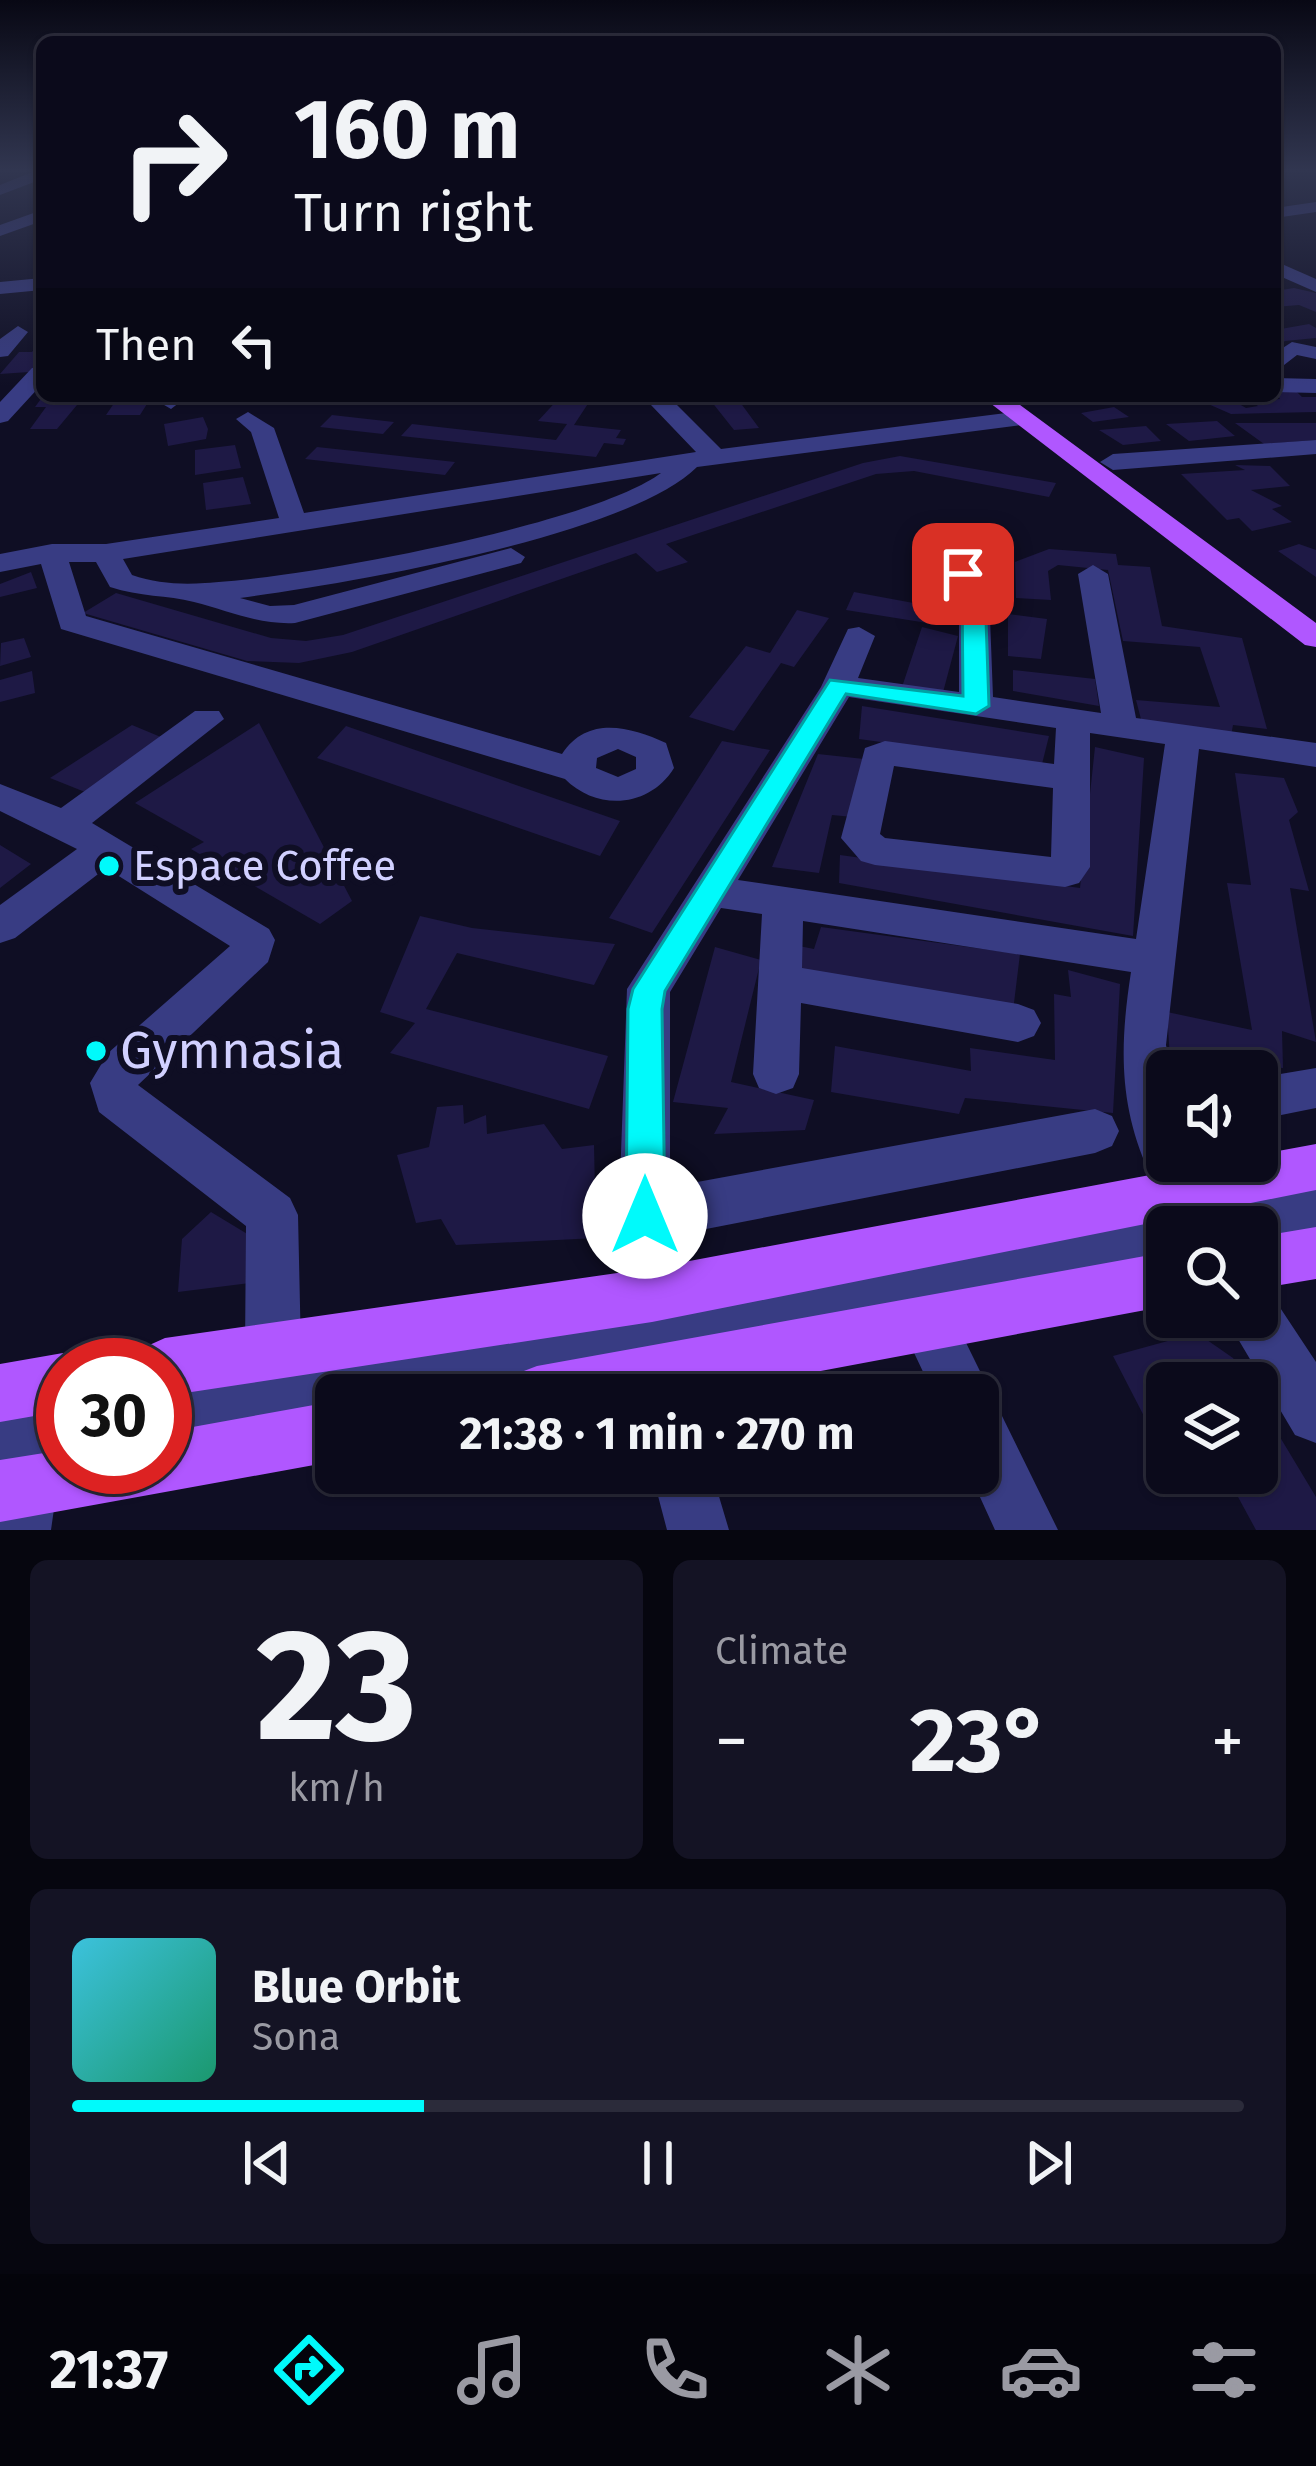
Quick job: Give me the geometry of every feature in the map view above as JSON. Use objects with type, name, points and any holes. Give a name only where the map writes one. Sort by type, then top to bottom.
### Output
[{"type":"main road","points":[[1021,407],[1113,462],[1316,608]]},
{"type":"main road","points":[[1021,407],[1316,638]]},
{"type":"main road","points":[[1278,1168],[1316,1167]]},
{"type":"main road","points":[[192,1363],[652,1295],[1146,1178]]},
{"type":"main road","points":[[1278,1259],[1316,1252]]},
{"type":"main road","points":[[703,1374],[927,1321],[1146,1283]]},
{"type":"main road","points":[[0,1393],[36,1387]]},
{"type":"main road","points":[[192,1457],[315,1436]]},
{"type":"street","points":[[1281,269],[1311,280]]},
{"type":"street","points":[[1281,282],[1311,280]]},
{"type":"street","points":[[0,288],[36,285]]},
{"type":"street","points":[[0,351],[19,332]]},
{"type":"street","points":[[1281,358],[1292,348],[1316,353]]},
{"type":"street","points":[[0,378],[36,373]]},
{"type":"street","points":[[0,416],[36,377]]},
{"type":"street","points":[[1281,385],[1316,386]]},
{"type":"street","points":[[659,402],[702,459]]},
{"type":"street","points":[[0,563],[52,553],[106,553],[1021,407]]},
{"type":"street","points":[[248,419],[262,428],[294,523]]},
{"type":"street","points":[[1113,462],[1316,447]]},
{"type":"street","points":[[106,553],[120,581],[139,589],[189,593],[268,615],[295,614],[549,547],[569,534],[568,521],[659,490],[702,459]]},
{"type":"street","points":[[52,553],[72,622],[578,771]]},
{"type":"street","points":[[963,574],[974,591],[976,706]]},
{"type":"street","points":[[1093,574],[1121,728]]},
{"type":"street","points":[[652,1295],[645,1216],[645,1009],[649,989],[839,685],[859,635]]},
{"type":"street","points":[[839,685],[1316,755]]},
{"type":"street","points":[[65,824],[207,719]]},
{"type":"street","points":[[1072,778],[885,753],[878,757],[860,838],[875,851],[1065,873],[1070,867],[1072,778],[1073,721]]},
{"type":"street","points":[[1146,1058],[1143,1045],[1184,738]]},
{"type":"street","points":[[0,797],[65,824],[254,940],[253,950],[124,1067],[114,1083],[116,1097],[272,1215],[272,1352]]},
{"type":"street","points":[[0,927],[106,848]]},
{"type":"street","points":[[709,891],[1156,958]]},
{"type":"street","points":[[776,1075],[782,902]]},
{"type":"street","points":[[780,982],[1018,1023]]},
{"type":"street","points":[[1278,1096],[1316,1088]]},
{"type":"street","points":[[645,1216],[1095,1131]]},
{"type":"street","points":[[192,1409],[1146,1179]]},
{"type":"street","points":[[1213,1182],[1316,1208]]},
{"type":"street","points":[[927,1321],[954,1374]]},
{"type":"street","points":[[1267,1338],[1316,1414]]},
{"type":"street","points":[[11,1489],[36,1463]]},
{"type":"street","points":[[999,1470],[1027,1530]]},
{"type":"street","points":[[688,1494],[698,1530]]},
{"type":"building","points":[[1281,290],[1316,293],[1316,312],[1299,305],[1281,306]]},
{"type":"building","points":[[1309,324],[1316,328],[1316,338],[1281,344],[1281,329]]},
{"type":"building","points":[[36,347],[36,365],[29,372],[0,374],[19,352],[32,352]]},
{"type":"building","points":[[1281,392],[1316,397],[1316,412],[1231,414],[1204,402],[1236,402],[1246,408],[1258,406],[1252,402],[1281,402]]},
{"type":"building","points":[[39,402],[77,405],[57,429],[30,429],[46,407],[35,407]]},
{"type":"building","points":[[115,402],[148,402],[140,415],[106,415]]},
{"type":"building","points":[[555,402],[589,402],[574,425],[621,430],[616,438],[626,439],[623,445],[604,443],[596,457],[401,436],[412,424],[556,440],[567,424],[538,421]]},
{"type":"building","points":[[712,402],[740,402],[759,428],[734,430]]},
{"type":"building","points":[[1114,407],[1129,417],[1093,422],[1081,413]]},
{"type":"building","points":[[332,415],[394,422],[383,434],[320,427]]},
{"type":"building","points":[[203,417],[206,439],[168,446],[164,424]]},
{"type":"building","points":[[1217,421],[1235,436],[1189,441],[1166,424]]},
{"type":"building","points":[[1235,423],[1316,423],[1316,440],[1264,444]]},
{"type":"building","points":[[1146,426],[1161,441],[1123,445],[1099,430]]},
{"type":"building","points":[[235,445],[241,468],[195,475],[195,450]]},
{"type":"building","points":[[317,447],[455,462],[445,475],[305,459]]},
{"type":"building","points":[[900,456],[1056,483],[1049,497],[914,471],[876,474],[666,544],[688,562],[657,572],[636,553],[352,652],[299,663],[247,661],[83,613],[116,593],[271,638],[306,641],[343,635],[863,463]]},
{"type":"building","points":[[1235,465],[1270,466],[1290,486],[1251,490],[1282,506],[1272,509],[1292,522],[1252,531],[1239,518],[1227,520],[1181,474],[1245,470]]},
{"type":"building","points":[[243,477],[251,504],[206,510],[203,483]]},
{"type":"building","points":[[1299,544],[1316,550],[1316,577],[1278,551]]},
{"type":"building","points":[[1049,549],[1116,554],[1118,565],[1150,567],[1162,626],[1242,638],[1267,729],[1233,725],[1231,736],[1142,723],[1136,700],[1220,707],[1200,647],[1123,641],[1108,570],[1058,565],[1048,571],[1051,600],[1016,598],[1015,562]]},
{"type":"building","points":[[31,572],[37,588],[0,597],[0,584]]},
{"type":"building","points":[[854,592],[935,607],[927,623],[846,610]]},
{"type":"building","points":[[797,610],[829,618],[794,667],[781,663],[734,731],[689,717],[746,646],[770,653]]},
{"type":"building","points":[[1008,614],[1047,619],[1041,659],[1008,656]]},
{"type":"building","points":[[922,627],[958,636],[942,696],[902,687]]},
{"type":"building","points":[[24,638],[31,657],[0,666],[1,643]]},
{"type":"building","points":[[1013,670],[1095,679],[1099,706],[1013,691]]},
{"type":"building","points":[[32,671],[35,693],[0,702],[0,680]]},
{"type":"building","points":[[862,706],[1049,736],[1042,764],[859,739]]},
{"type":"building","points":[[259,723],[352,901],[320,924],[191,849],[204,842],[135,803]]},
{"type":"building","points":[[132,725],[168,740],[90,794],[50,778]]},
{"type":"building","points":[[346,726],[620,821],[600,856],[317,758]]},
{"type":"building","points":[[722,741],[770,750],[652,933],[609,918]]},
{"type":"building","points":[[1095,747],[1144,758],[1133,936],[839,883],[840,855],[1080,888]]},
{"type":"building","points":[[818,754],[864,759],[853,817],[832,815],[819,873],[772,867]]},
{"type":"building","points":[[1235,773],[1284,778],[1298,812],[1289,820],[1309,891],[1290,888],[1316,1042],[1282,1031],[1283,1068],[1278,1068],[1278,1050],[1169,1050],[1167,1012],[1252,1030],[1227,883],[1251,885]]},
{"type":"building","points":[[0,845],[31,864],[0,888]]},
{"type":"building","points":[[420,916],[472,928],[615,944],[594,985],[457,953],[426,1009],[608,1056],[589,1109],[390,1053],[415,1023],[380,1012]]},
{"type":"building","points":[[821,927],[1020,954],[1013,1011],[791,967],[799,946],[814,949]]},
{"type":"building","points":[[715,947],[761,960],[731,1082],[814,1100],[805,1130],[714,1134],[728,1108],[673,1102]]},
{"type":"building","points":[[1068,970],[1120,984],[1113,1113],[965,1098],[959,1114],[831,1092],[835,1046],[971,1071],[970,1048],[1055,1060],[1054,994],[1071,997]]},
{"type":"building","points":[[463,1105],[464,1124],[486,1115],[487,1134],[544,1124],[562,1149],[594,1145],[596,1238],[456,1245],[441,1219],[416,1223],[397,1155],[429,1147],[437,1107]]},
{"type":"building","points":[[211,1212],[259,1241],[259,1282],[178,1292],[182,1239]]},
{"type":"building","points":[[1179,1338],[1204,1338],[1235,1362],[1146,1362],[1146,1420],[1113,1356]]},
{"type":"building","points":[[1278,1434],[1316,1497],[1316,1530],[1256,1530],[1236,1494],[1278,1494]]},
{"type":"place","name":"Espace Coffee","points":[[109,866]]},
{"type":"place","name":"Gymnasia","points":[[96,1051]]},
{"type":"route","points":[[645,1216],[645,1009],[649,989],[839,685],[976,706],[974,591],[963,574]]}]
